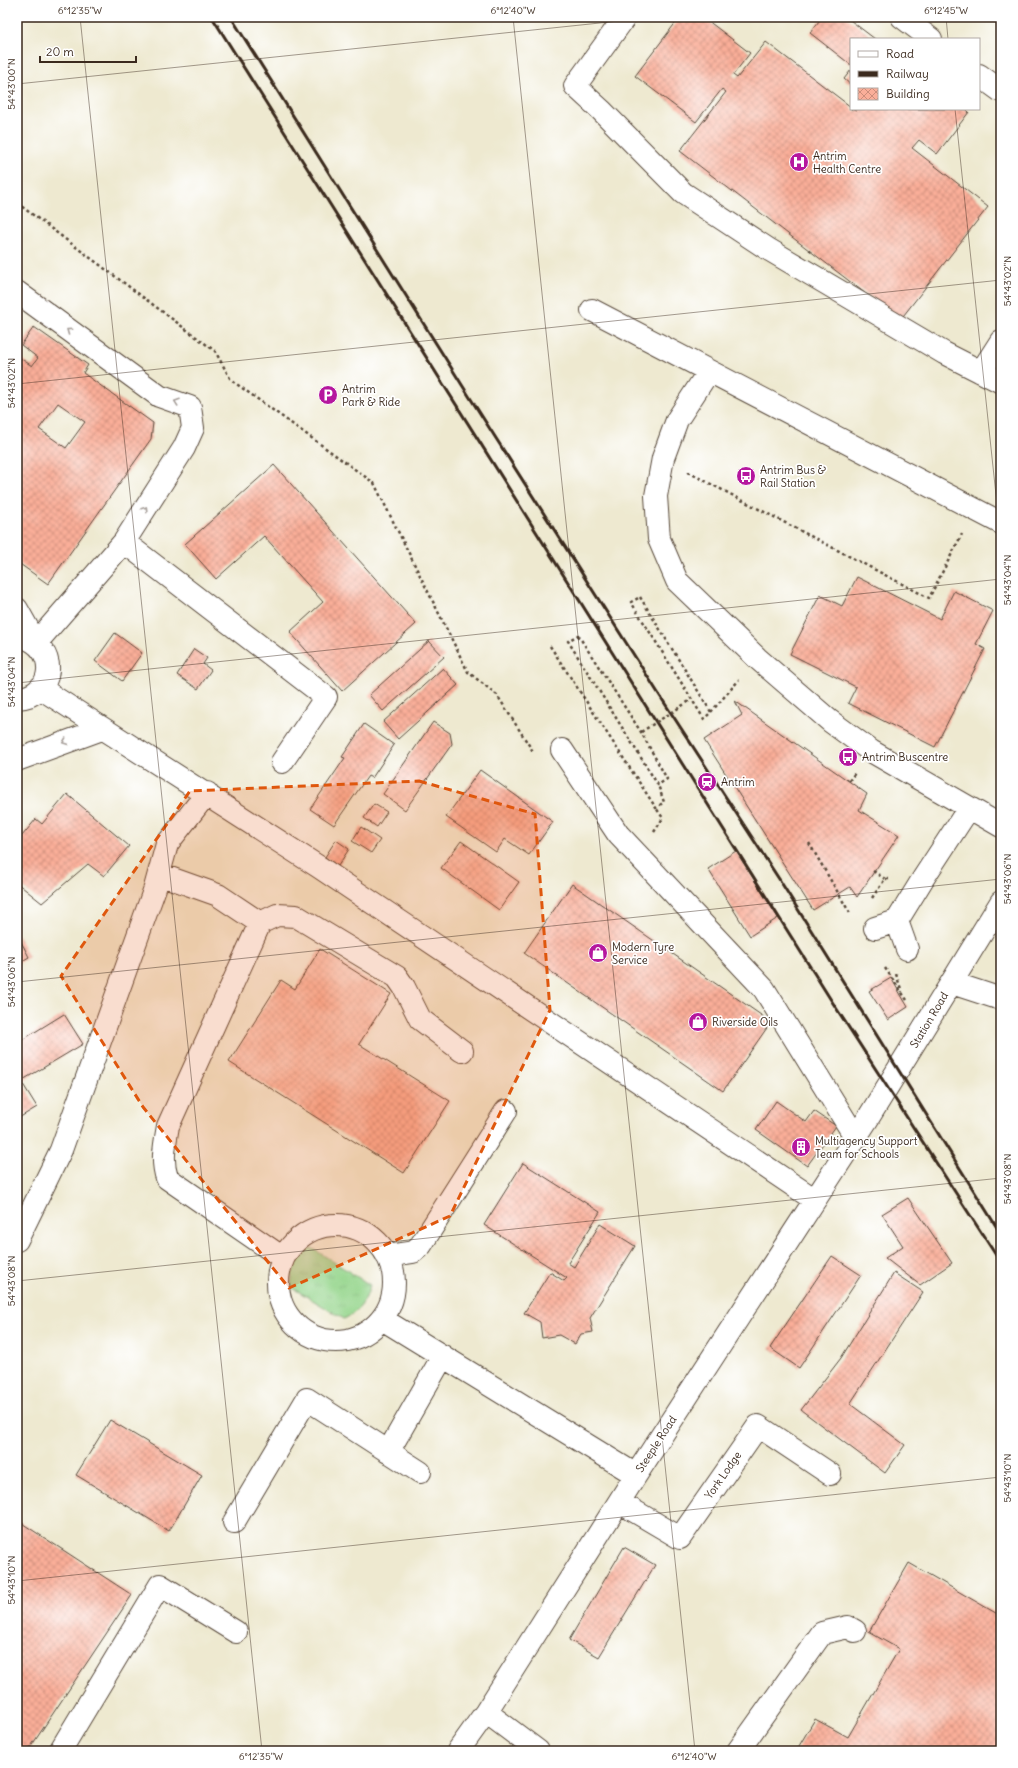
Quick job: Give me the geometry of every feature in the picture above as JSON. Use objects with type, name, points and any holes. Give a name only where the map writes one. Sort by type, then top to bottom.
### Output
[{"type":"street","points":[[625,17],[575,86],[601,110],[683,193],[768,249],[944,353],[1001,382]]},
{"type":"street","points":[[902,17],[930,38]]},
{"type":"street","points":[[980,75],[1001,91]]},
{"type":"street","points":[[17,292],[158,396],[190,407],[194,428],[184,448],[124,542],[26,640]]},
{"type":"street","points":[[592,310],[995,520]]},
{"type":"street","points":[[981,372],[1001,341]]},
{"type":"street","points":[[709,371],[677,420],[663,458],[656,496],[659,539],[677,581],[757,658],[830,721],[871,750],[1001,826]]},
{"type":"street","points":[[124,542],[326,697],[282,762]]},
{"type":"street","points":[[17,609],[26,640],[44,652],[48,664],[46,680],[40,688],[33,694],[17,698]]},
{"type":"street","points":[[40,688],[102,729],[207,793],[815,1200]]},
{"type":"street","points":[[17,760],[102,729]]},
{"type":"street","points":[[565,754],[618,834],[764,989],[856,1138]]},
{"type":"street","points":[[17,1240],[61,1150],[159,874],[167,844],[207,793]]},
{"type":"street","points":[[875,928],[897,921],[969,808]]},
{"type":"street","points":[[159,874],[218,895],[260,923]]},
{"type":"street","name":"Station Road","points":[[856,1138],[952,983],[993,933],[1001,902]]},
{"type":"street","points":[[283,1258],[167,1178],[163,1167],[163,1152],[168,1126],[260,923],[277,915],[296,916],[397,976],[420,1019],[462,1051]]},
{"type":"street","points":[[897,921],[907,949]]},
{"type":"street","points":[[952,983],[1001,999]]},
{"type":"street","points":[[387,1256],[413,1252],[422,1245],[506,1111]]},
{"type":"street","name":"Steeple Road","points":[[458,1751],[486,1712],[618,1502],[856,1138]]},
{"type":"street","points":[[343,1225],[361,1231],[376,1241],[387,1256],[394,1273],[394,1292],[388,1309],[376,1326],[360,1337],[340,1342],[320,1340],[301,1331],[287,1317],[279,1298],[277,1278],[283,1258],[293,1243],[308,1232],[325,1226],[343,1225]]},
{"type":"street","points":[[382,1319],[636,1475]]},
{"type":"street","points":[[388,1452],[442,1356]]},
{"type":"street","points":[[234,1522],[307,1399],[420,1472]]},
{"type":"street","name":"York Lodge","points":[[618,1502],[680,1538],[758,1426],[830,1474]]},
{"type":"street","points":[[60,1751],[160,1585],[236,1632]]},
{"type":"street","points":[[738,1751],[822,1633],[848,1627],[855,1631]]},
{"type":"street","points":[[486,1712],[538,1751]]},
{"type":"path","points":[[17,203],[215,351],[230,380],[374,483],[468,672],[497,695],[541,765],[546,768],[552,767],[565,754]]},
{"type":"path","points":[[663,458],[929,598],[962,533],[995,520]]},
{"type":"path","points":[[711,712],[640,596],[631,602],[704,719],[711,712],[757,658]]},
{"type":"path","points":[[656,808],[664,802],[658,785],[568,641],[578,635],[641,732],[667,779],[658,785]]},
{"type":"path","points":[[550,646],[663,818]]},
{"type":"path","points":[[641,732],[691,700]]},
{"type":"path","points":[[849,781],[855,773]]},
{"type":"path","points":[[809,843],[838,894]]},
{"type":"path","points":[[873,872],[885,879]]},
{"type":"highlighted area","points":[[419,781],[535,814],[550,1010],[450,1216],[289,1288],[143,1107],[61,976],[190,791]]},
{"type":"green space","points":[[312,1248],[370,1285],[362,1305],[350,1316],[344,1319],[291,1287],[292,1275],[296,1264],[302,1254]]},
{"type":"building","points":[[680,17],[703,17],[750,53],[733,75],[737,78],[766,42],[850,106],[850,110],[967,110],[969,112],[937,154],[919,140],[912,148],[988,207],[900,320],[680,151],[726,92],[722,89],[696,122],[635,76]]},
{"type":"building","points":[[822,17],[846,17],[874,38],[850,38],[850,64],[810,33]]},
{"type":"building","points":[[850,71],[850,84],[844,79]]},
{"type":"building","points":[[34,327],[88,365],[83,373],[153,423],[151,439],[48,584],[17,562],[17,356],[32,366],[38,358],[21,345]],"holes":[[[58,403],[85,422],[66,448],[39,429]]]},
{"type":"building","points":[[274,465],[416,624],[342,691],[290,632],[323,602],[264,536],[216,579],[185,544]]},
{"type":"building","points":[[857,577],[940,619],[954,591],[993,611],[976,644],[985,649],[935,747],[848,703],[856,687],[790,654],[820,595],[842,606]]},
{"type":"building","points":[[115,633],[142,653],[122,681],[95,661]]},
{"type":"building","points":[[429,641],[444,657],[383,711],[369,695]]},
{"type":"building","points":[[194,649],[207,658],[203,664],[211,670],[198,689],[177,675]]},
{"type":"building","points":[[443,668],[458,685],[398,739],[383,722]]},
{"type":"building","points":[[735,701],[867,794],[859,810],[899,835],[857,897],[850,887],[813,910],[704,740],[742,715]]},
{"type":"building","points":[[433,722],[450,733],[452,744],[405,810],[383,794]]},
{"type":"building","points":[[364,724],[394,745],[372,778],[368,776],[334,825],[310,809],[345,758],[342,757]]},
{"type":"building","points":[[480,770],[553,822],[529,855],[505,839],[496,852],[446,817]]},
{"type":"building","points":[[67,794],[129,846],[104,876],[88,864],[42,903],[17,883],[17,855],[20,851],[17,848],[17,842],[36,819],[42,824]]},
{"type":"building","points":[[374,804],[387,812],[377,827],[364,818]]},
{"type":"building","points":[[361,827],[380,840],[371,853],[352,841]]},
{"type":"building","points":[[336,840],[349,849],[338,866],[325,857]]},
{"type":"building","points":[[461,841],[519,882],[499,910],[441,868]]},
{"type":"building","points":[[736,851],[778,918],[750,936],[708,869]]},
{"type":"building","points":[[572,884],[771,1022],[723,1091],[524,953]]},
{"type":"building","points":[[17,934],[29,957],[17,964]]},
{"type":"building","points":[[320,949],[391,994],[359,1044],[450,1101],[404,1173],[229,1062],[281,980],[295,989]]},
{"type":"building","points":[[891,978],[908,1007],[888,1020],[869,991]]},
{"type":"building","points":[[64,1014],[83,1044],[21,1081],[37,1107],[17,1119],[17,1043]]},
{"type":"building","name":"Multiagency Support Team for Schools","points":[[776,1101],[806,1122],[814,1111],[836,1126],[807,1166],[756,1130]]},
{"type":"building","points":[[523,1163],[600,1212],[568,1263],[574,1267],[600,1224],[635,1246],[590,1318],[593,1332],[581,1334],[575,1344],[559,1335],[542,1338],[540,1322],[524,1313],[550,1272],[564,1281],[567,1278],[484,1225]]},
{"type":"building","points":[[908,1198],[952,1263],[920,1285],[885,1258],[903,1246],[882,1214]]},
{"type":"building","points":[[832,1256],[861,1275],[799,1368],[770,1348]]},
{"type":"building","points":[[894,1273],[923,1292],[850,1404],[905,1445],[885,1473],[801,1410],[841,1358]]},
{"type":"building","points":[[110,1420],[202,1475],[169,1531],[76,1475]]},
{"type":"building","points":[[17,1520],[132,1595],[28,1751],[17,1751]]},
{"type":"building","points":[[624,1547],[655,1565],[599,1657],[569,1640]]},
{"type":"building","points":[[909,1563],[1001,1616],[1001,1751],[796,1751],[815,1719],[848,1737],[899,1649],[869,1632]]},
{"type":"railway","points":[[212,17],[831,1000],[1001,1263]]},
{"type":"railway","points":[[231,17],[469,396],[660,696],[779,879],[1001,1234]]},
{"type":"place","name":"Antrim Health Centre","points":[[799,162]]},
{"type":"place","name":"Antrim Park & Ride","points":[[328,395]]},
{"type":"place","name":"Antrim Bus & Rail Station","points":[[746,476]]},
{"type":"place","name":"Antrim Buscentre","points":[[848,757]]},
{"type":"place","name":"Antrim","points":[[707,782]]},
{"type":"place","name":"Modern Tyre Service","points":[[598,953]]},
{"type":"place","name":"Riverside Oils","points":[[698,1022]]},
{"type":"place","name":"Multiagency Support Team for Schools","points":[[801,1147]]}]
